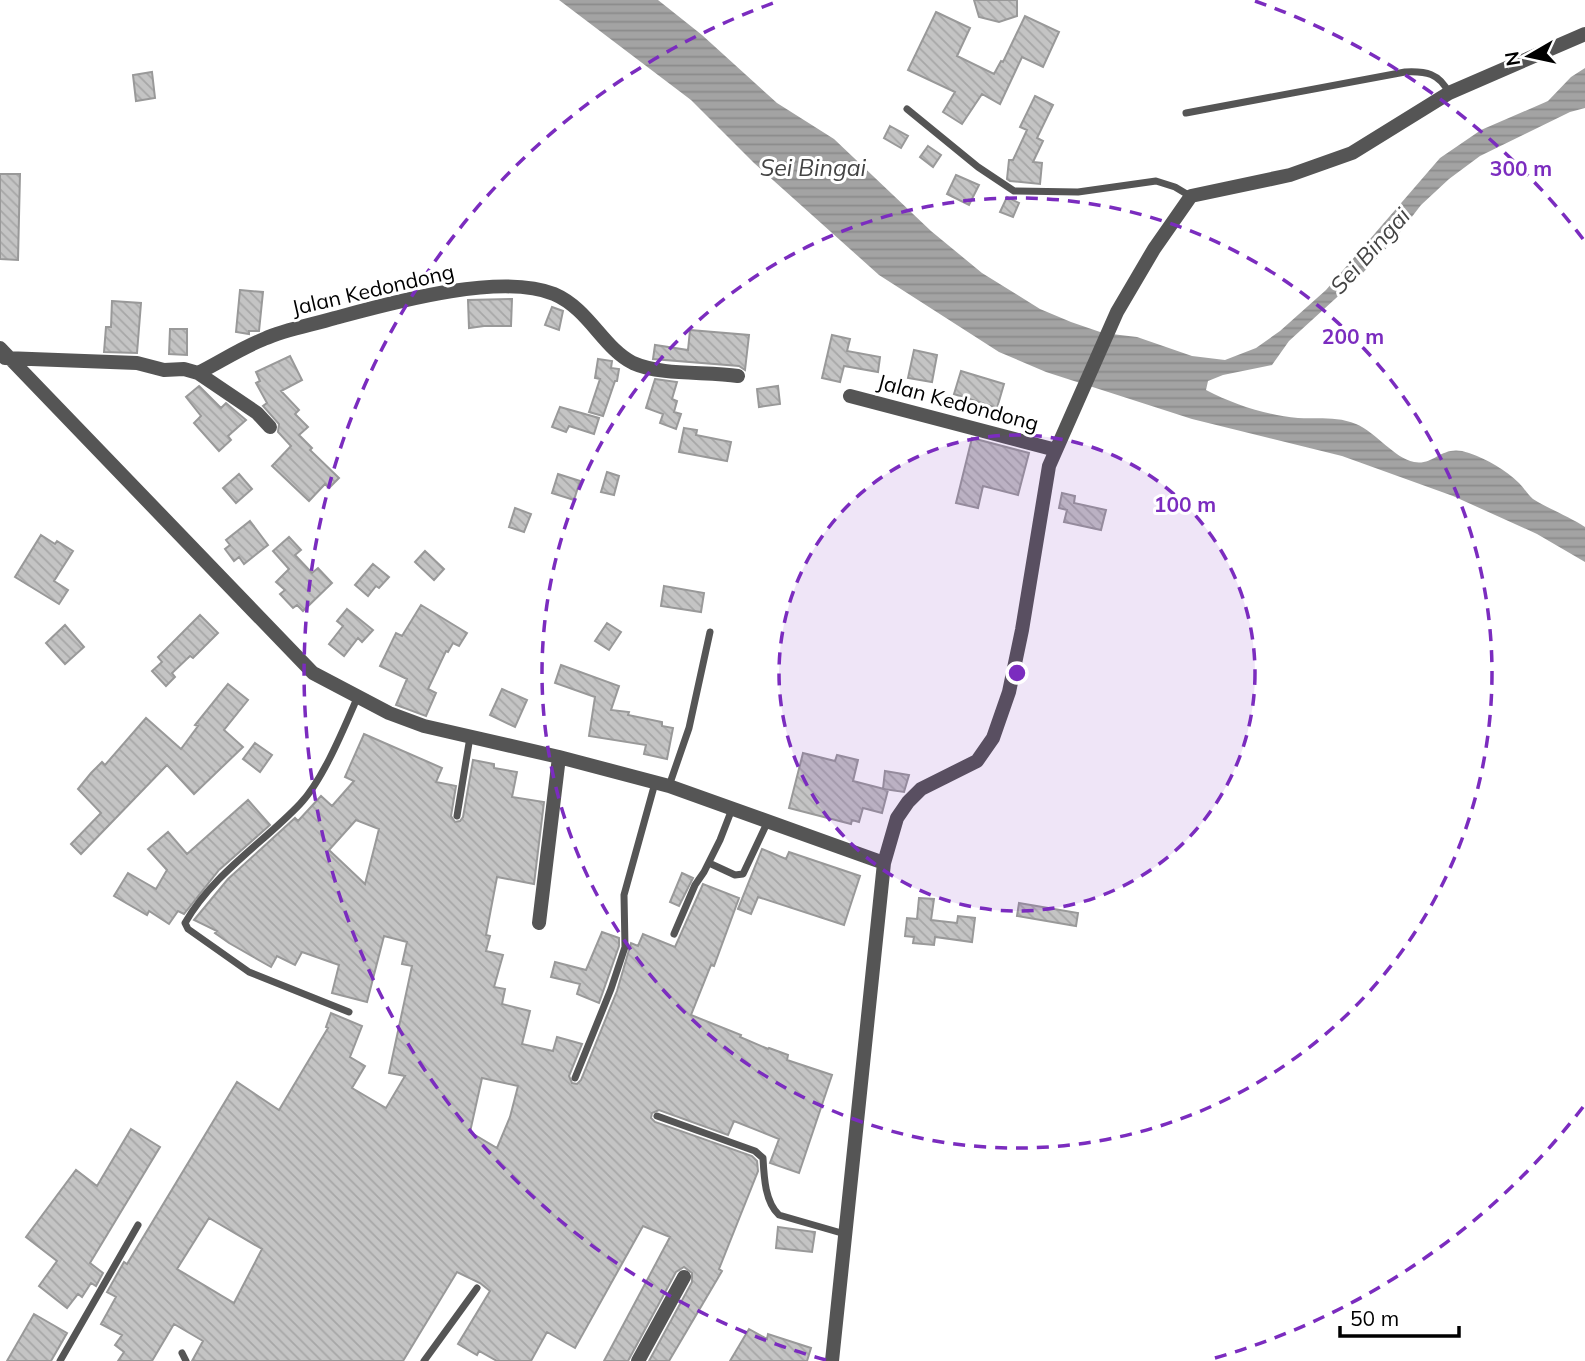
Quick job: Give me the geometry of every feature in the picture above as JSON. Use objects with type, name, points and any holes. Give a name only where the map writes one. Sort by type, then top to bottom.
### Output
[{"type":"street","points":[[832,1361],[884,863],[897,818],[908,802],[922,789],[977,761],[993,738],[1003,715],[1031,585],[1049,466],[1118,312],[1154,249],[1191,196],[1290,175],[1352,153],[1450,93],[1585,34]]},
{"type":"street","name":"Jalan Kedondong","points":[[198,373],[264,338],[309,325],[430,295],[508,287],[552,293],[569,302],[594,324],[614,348],[633,363],[655,369],[738,376]]},
{"type":"street","points":[[2,354],[137,363],[164,370],[184,369],[198,373],[257,413],[270,427]]},
{"type":"street","points":[[2,354],[313,673],[401,718],[424,726],[559,757],[662,785],[884,863]]},
{"type":"street","name":"Jalan Kedondong","points":[[850,396],[1056,450]]},
{"type":"street","points":[[539,923],[559,757]]},
{"type":"street","points":[[638,1361],[684,1277]]},
{"type":"lane","points":[[1186,113],[1405,72],[1421,71],[1433,74],[1442,80],[1450,93]]},
{"type":"lane","points":[[907,109],[978,167],[1014,191],[1078,192],[1156,181],[1191,196]]},
{"type":"lane","points":[[575,1078],[625,947],[624,895],[662,785],[689,728],[710,632]]},
{"type":"lane","points":[[349,1012],[249,972],[188,929],[186,923],[208,889],[302,802],[331,756],[358,696]]},
{"type":"lane","points":[[457,817],[470,737]]},
{"type":"lane","points":[[674,934],[732,809]]},
{"type":"lane","points":[[709,863],[735,875],[743,874],[768,821]]},
{"type":"lane","points":[[657,1115],[755,1151],[763,1158],[768,1200],[772,1209],[779,1215],[846,1235]]},
{"type":"lane","points":[[60,1361],[138,1226]]},
{"type":"lane","points":[[424,1361],[477,1288]]},
{"type":"water","name":"Sei Bingai","points":[[559,0],[658,0],[702,35],[777,103],[834,139],[931,231],[982,273],[1040,309],[1071,322],[1103,333],[1137,337],[1192,356],[1225,360],[1256,348],[1280,331],[1326,290],[1440,158],[1481,130],[1548,101],[1571,77],[1585,68],[1585,108],[1570,112],[1480,156],[1449,179],[1421,205],[1394,240],[1358,278],[1289,341],[1272,365],[1223,375],[1208,381],[1206,390],[1262,412],[1298,418],[1349,421],[1364,428],[1399,456],[1414,462],[1428,461],[1452,451],[1483,458],[1519,483],[1533,499],[1585,527],[1585,562],[1537,534],[1453,496],[1342,456],[1192,419],[1046,372],[999,352],[879,275],[754,163],[691,100]]},
{"type":"building","points":[[974,0],[1017,0],[1017,16],[999,22],[979,17]]},
{"type":"building","points":[[936,12],[970,28],[957,56],[994,74],[1001,61],[1003,62],[1025,16],[1059,32],[1043,67],[1022,57],[1000,104],[982,94],[962,124],[943,112],[955,92],[908,70]]},
{"type":"building","points":[[152,72],[155,98],[136,101],[133,75]]},
{"type":"building","points":[[1035,96],[1053,105],[1037,138],[1043,141],[1033,162],[1042,163],[1040,184],[1010,181],[1007,179],[1009,160],[1013,160],[1027,130],[1020,127]]},
{"type":"building","points":[[890,126],[908,136],[901,148],[884,138]]},
{"type":"building","points":[[928,146],[941,155],[933,167],[920,157]]},
{"type":"building","points":[[0,174],[20,174],[18,260],[0,259]]},
{"type":"building","points":[[956,175],[979,185],[969,205],[947,194]]},
{"type":"building","points":[[1007,197],[1019,203],[1013,217],[1000,212]]},
{"type":"building","points":[[240,290],[263,292],[259,331],[249,331],[249,334],[236,332]]},
{"type":"building","points":[[512,299],[511,326],[469,328],[468,300]]},
{"type":"building","points":[[112,301],[141,303],[137,353],[104,352],[106,327],[111,327]]},
{"type":"building","points":[[552,307],[563,311],[559,330],[545,325]]},
{"type":"building","points":[[170,329],[187,329],[187,355],[169,354]]},
{"type":"building","points":[[690,330],[749,335],[745,370],[739,366],[653,359],[655,345],[688,350]]},
{"type":"building","points":[[832,335],[850,339],[847,351],[880,357],[878,372],[844,366],[840,382],[822,378]]},
{"type":"building","points":[[914,350],[937,355],[932,382],[908,378]]},
{"type":"building","points":[[290,356],[302,380],[281,391],[299,410],[295,414],[308,427],[299,435],[312,448],[310,450],[339,478],[329,488],[325,484],[309,501],[272,466],[291,446],[278,432],[279,424],[263,406],[267,403],[256,383],[260,381],[256,372]]},
{"type":"building","points":[[598,359],[612,361],[611,368],[619,369],[603,416],[589,412],[600,379],[595,378]]},
{"type":"building","points":[[961,371],[1004,384],[997,408],[954,394]]},
{"type":"building","points":[[655,379],[677,382],[672,399],[677,401],[674,412],[681,414],[676,429],[660,423],[663,414],[646,408]]},
{"type":"building","points":[[199,386],[221,408],[226,403],[246,420],[228,436],[231,440],[219,451],[194,423],[201,416],[186,397]]},
{"type":"building","points":[[778,386],[780,404],[759,407],[757,389]]},
{"type":"building","points":[[560,407],[599,418],[594,434],[569,426],[566,432],[552,427]]},
{"type":"building","points":[[684,428],[697,430],[696,435],[731,442],[727,461],[679,452]]},
{"type":"building","points":[[972,438],[1029,453],[1018,495],[983,486],[978,508],[956,503]]},
{"type":"building","points":[[607,472],[619,476],[614,495],[601,492]]},
{"type":"building","points":[[239,474],[252,489],[236,503],[223,488]]},
{"type":"building","points":[[558,474],[580,481],[574,500],[552,493]]},
{"type":"building","points":[[1062,493],[1075,496],[1074,503],[1106,510],[1101,530],[1064,522],[1067,510],[1059,508]]},
{"type":"building","points":[[515,508],[531,514],[524,532],[509,527]]},
{"type":"building","points":[[250,521],[268,545],[244,564],[239,557],[234,561],[225,549],[230,545],[226,540]]},
{"type":"building","points":[[41,535],[73,551],[54,581],[68,590],[59,604],[15,577]]},
{"type":"building","points":[[289,537],[301,550],[295,555],[312,573],[318,568],[332,583],[303,611],[297,605],[293,608],[280,594],[285,590],[276,582],[289,569],[273,551]]},
{"type":"building","points":[[425,551],[444,569],[434,580],[415,562]]},
{"type":"building","points":[[373,564],[389,577],[368,596],[355,585]]},
{"type":"building","points":[[664,586],[704,593],[701,612],[661,606]]},
{"type":"building","points":[[421,605],[467,633],[459,646],[453,643],[448,652],[446,651],[428,689],[436,693],[426,716],[396,705],[407,679],[380,666],[396,633],[402,636]]},
{"type":"building","points":[[347,609],[373,630],[362,642],[358,638],[344,656],[329,644],[343,626],[337,621]]},
{"type":"building","points":[[200,615],[218,633],[193,658],[190,656],[172,673],[175,677],[166,686],[152,671],[162,662],[158,657]]},
{"type":"building","points":[[607,623],[621,632],[609,650],[595,641]]},
{"type":"building","points":[[65,625],[84,647],[65,664],[46,643]]},
{"type":"building","points":[[561,665],[619,686],[611,710],[629,712],[628,715],[662,722],[662,726],[673,728],[667,759],[644,754],[646,745],[589,736],[595,697],[555,683]]},
{"type":"building","points":[[228,684],[248,700],[224,730],[243,747],[194,794],[167,765],[81,854],[71,844],[101,813],[78,789],[91,773],[102,762],[105,765],[146,718],[181,749],[198,726],[195,725]]},
{"type":"building","points":[[502,689],[527,700],[515,727],[490,715]]},
{"type":"building","points":[[364,734],[442,768],[436,782],[456,786],[451,816],[455,822],[463,817],[473,760],[494,764],[494,768],[517,772],[512,797],[544,802],[534,884],[497,877],[486,935],[490,936],[486,951],[503,955],[494,987],[505,989],[502,1004],[530,1011],[522,1044],[553,1051],[557,1037],[582,1044],[569,1076],[572,1083],[577,1084],[581,1080],[617,991],[631,943],[638,946],[643,934],[675,947],[703,884],[739,898],[714,966],[711,965],[691,1015],[788,1055],[787,1060],[832,1075],[799,1173],[770,1163],[779,1139],[734,1121],[728,1135],[659,1110],[652,1113],[651,1118],[655,1122],[752,1156],[757,1161],[758,1171],[719,1269],[722,1271],[669,1361],[649,1361],[692,1282],[692,1273],[684,1267],[676,1272],[628,1361],[604,1361],[670,1237],[643,1226],[575,1348],[547,1332],[531,1361],[497,1361],[479,1351],[477,1355],[458,1344],[490,1291],[457,1272],[403,1361],[192,1361],[203,1341],[174,1324],[152,1361],[118,1361],[124,1352],[115,1345],[122,1335],[101,1324],[116,1297],[107,1292],[124,1262],[127,1264],[237,1082],[279,1110],[328,1028],[326,1027],[331,1013],[362,1026],[350,1057],[365,1066],[352,1088],[386,1108],[405,1076],[389,1073],[412,966],[402,964],[407,942],[384,936],[367,1002],[332,993],[339,965],[302,952],[295,965],[277,956],[271,967],[229,943],[215,933],[217,931],[194,920],[228,879],[295,818],[298,821],[321,796],[332,806],[354,781],[345,777]],"holes":[[[356,820],[379,829],[365,884],[329,850]],[[482,1078],[518,1086],[510,1117],[497,1148],[470,1132]],[[209,1218],[262,1249],[234,1303],[177,1269]]]},
{"type":"building","points":[[255,743],[272,755],[260,772],[243,759]]},
{"type":"building","points":[[803,753],[835,761],[837,755],[858,760],[853,781],[888,790],[882,813],[863,808],[859,822],[852,820],[851,824],[789,808]]},
{"type":"building","points":[[885,771],[909,775],[904,792],[883,789]]},
{"type":"building","points":[[248,800],[270,825],[219,870],[184,914],[178,911],[169,924],[149,911],[147,915],[114,896],[128,873],[156,889],[167,870],[148,849],[168,832],[187,854]]},
{"type":"building","points":[[762,849],[786,859],[789,852],[860,876],[844,925],[758,897],[751,914],[738,909]]},
{"type":"building","points":[[682,873],[693,878],[679,906],[670,902]]},
{"type":"building","points":[[919,898],[934,899],[931,920],[957,923],[958,916],[975,918],[972,942],[935,937],[934,945],[913,943],[914,937],[905,936],[907,918],[917,919]]},
{"type":"building","points":[[1019,903],[1078,913],[1076,926],[1017,916]]},
{"type":"building","points":[[602,932],[619,938],[619,946],[599,1003],[577,994],[580,984],[551,977],[555,962],[586,970]]},
{"type":"building","points":[[131,1129],[160,1147],[90,1263],[103,1273],[96,1286],[91,1283],[82,1297],[78,1294],[67,1308],[39,1286],[57,1261],[26,1237],[76,1170],[97,1186]]},
{"type":"building","points":[[778,1227],[815,1232],[812,1252],[776,1248]]},
{"type":"building","points":[[34,1314],[67,1333],[51,1361],[7,1361]]},
{"type":"building","points":[[749,1329],[767,1339],[768,1334],[811,1348],[807,1361],[730,1361]]}]
